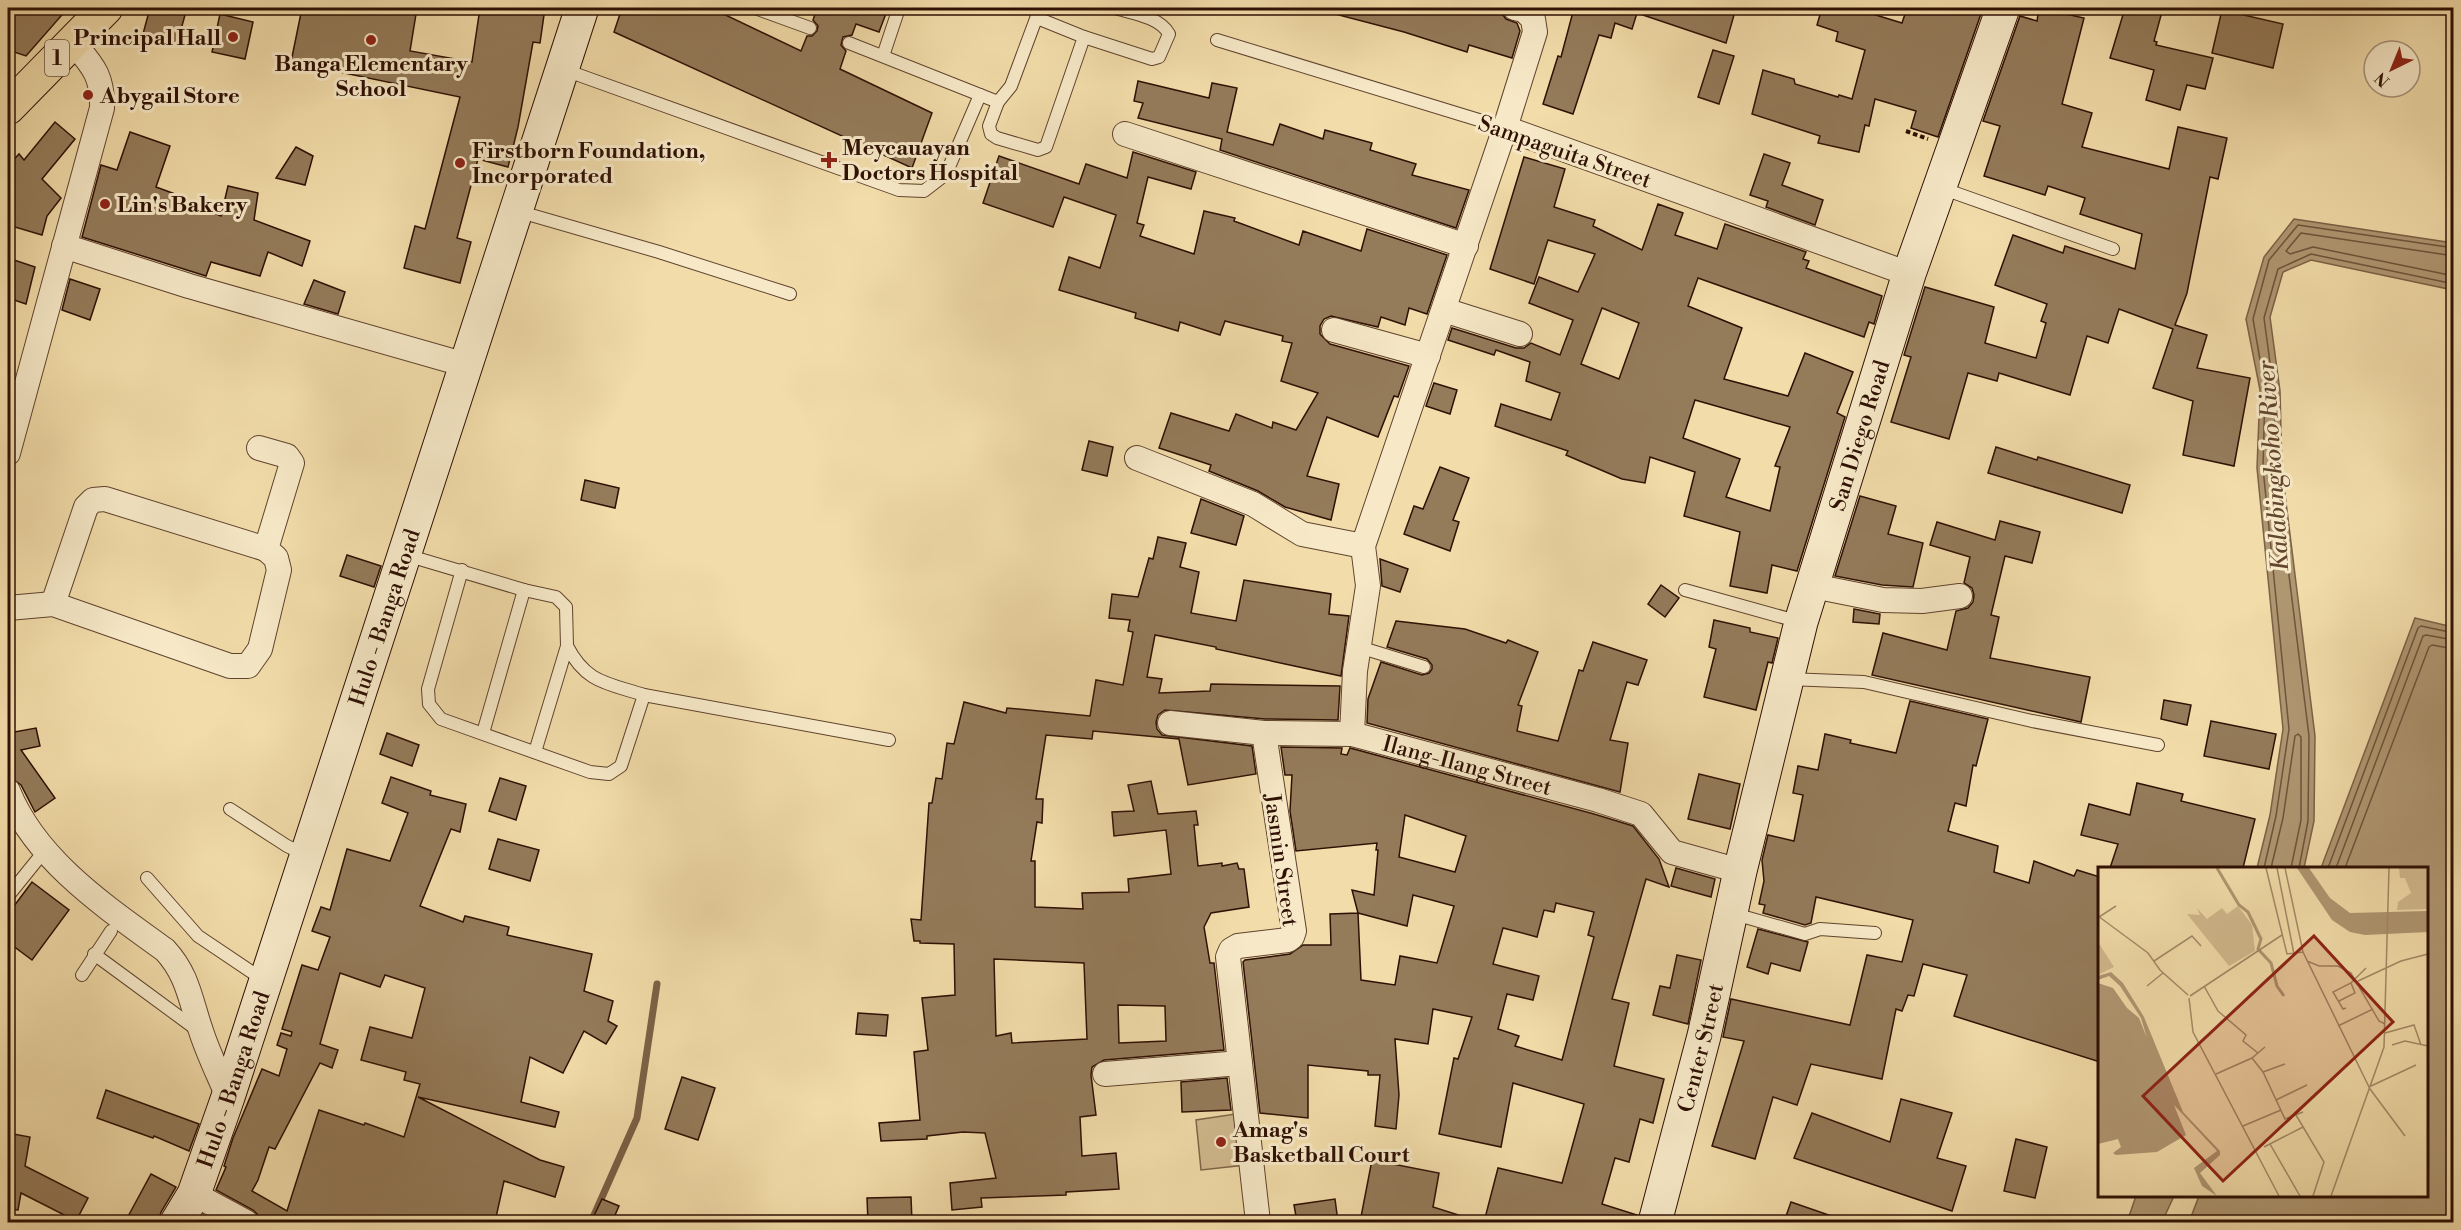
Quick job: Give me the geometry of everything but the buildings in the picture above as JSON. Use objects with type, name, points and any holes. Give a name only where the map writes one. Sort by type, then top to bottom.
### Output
[{"type":"highway","name":"1","points":[[8,108],[106,8]]},
{"type":"main road","name":"Hulo - Banga Road","points":[[177,1222],[194,1194],[228,1096],[582,8]]},
{"type":"main road","name":"San Diego Road","points":[[1740,872],[1801,622],[1909,274],[2003,8]]},
{"type":"main road","name":"Center Street","points":[[1655,1222],[1704,1036],[1740,872]]},
{"type":"street","points":[[1352,734],[1359,647],[1368,586],[1363,546],[1466,246],[1534,32],[1533,19],[1524,10],[1515,8]]},
{"type":"street","points":[[8,453],[102,108],[102,86],[96,70],[72,42]]},
{"type":"street","name":"Sampaguita Street","points":[[1505,128],[1909,274]]},
{"type":"street","points":[[1125,134],[1466,246]]},
{"type":"street","points":[[64,246],[189,286],[466,365]]},
{"type":"street","points":[[1444,310],[1520,334]]},
{"type":"street","points":[[1334,330],[1428,356]]},
{"type":"street","points":[[259,448],[286,456],[292,463],[266,549]]},
{"type":"street","points":[[1137,458],[1253,504],[1302,534],[1363,546]]},
{"type":"street","points":[[8,608],[53,604],[230,666],[248,666],[260,649],[279,570],[276,558],[266,549],[105,499],[93,500],[86,507],[53,604]]},
{"type":"street","points":[[1813,586],[1883,600],[1922,601],[1960,596]]},
{"type":"street","name":"Ilang-Ilang Street","points":[[1170,723],[1264,733],[1352,734],[1598,800],[1641,814],[1672,852],[1740,872]]},
{"type":"street","name":"Jasmin Street","points":[[1258,1222],[1228,957],[1231,950],[1238,946],[1288,940],[1294,931],[1264,733]]},
{"type":"street","points":[[8,791],[23,824],[73,878],[165,950],[177,964],[186,980],[201,1032],[228,1096]]},
{"type":"street","points":[[1105,1074],[1240,1063]]},
{"type":"street","points":[[194,1194],[246,1222]]},
{"type":"lane","points":[[755,8],[810,28]]},
{"type":"lane","points":[[883,56],[899,8]]},
{"type":"lane","points":[[1084,37],[1046,147],[1038,150],[997,138],[991,134],[989,126],[998,102],[1011,86],[1038,13],[1084,37],[1152,59],[1159,57],[1168,34],[1166,28],[1156,22],[1115,8]]},
{"type":"lane","name":"Sampaguita Street","points":[[1217,40],[1505,128]]},
{"type":"lane","points":[[849,43],[998,102]]},
{"type":"lane","points":[[561,69],[899,190],[924,191],[946,174],[980,95]]},
{"type":"lane","points":[[1941,188],[2114,249]]},
{"type":"lane","points":[[516,211],[659,252],[790,294]]},
{"type":"lane","points":[[405,555],[524,590],[556,597],[566,607],[567,646],[535,752]]},
{"type":"lane","points":[[462,570],[428,689],[429,704],[441,718],[590,772],[609,774],[621,766],[644,695]]},
{"type":"lane","points":[[483,733],[524,590]]},
{"type":"lane","points":[[1685,590],[1801,622]]},
{"type":"lane","points":[[567,646],[576,664],[595,679],[644,695],[889,740]]},
{"type":"lane","points":[[1359,647],[1424,667]]},
{"type":"lane","points":[[1787,679],[1864,682],[2032,721],[2158,745]]},
{"type":"lane","points":[[230,809],[287,846],[307,856]]},
{"type":"lane","points":[[8,896],[46,849]]},
{"type":"lane","points":[[147,878],[198,936],[266,981]]},
{"type":"lane","points":[[1731,913],[1805,934],[1820,929],[1875,933]]},
{"type":"lane","points":[[82,975],[111,931]]},
{"type":"lane","points":[[94,954],[201,1032]]},
{"type":"shaded area","name":"Amag's Basketball Court","points":[[1242,1113],[1246,1165],[1201,1170],[1196,1120]]},
{"type":"water","name":"Kalabingkoho River","points":[[2294,219],[2453,243],[2453,290],[2311,260],[2283,272],[2270,317],[2280,391],[2282,470],[2315,736],[2314,821],[2304,867],[2257,867],[2270,815],[2283,729],[2257,468],[2260,390],[2246,319],[2264,257]]},
{"type":"water","points":[[2415,618],[2453,627],[2453,1222],[2189,1222],[2199,1197],[2428,1197],[2428,867],[2321,867]]},
{"type":"water","points":[[2136,1197],[2174,1197],[2162,1222],[2127,1222]]},
{"type":"waterway","points":[[591,1222],[637,1118],[657,984]]},
{"type":"place","name":"Principal Hall","points":[[233,37]]},
{"type":"place","name":"Banga Elementary School","points":[[371,40]]},
{"type":"place","name":"Abygail Store","points":[[88,95]]},
{"type":"place","name":"Meycauayan Doctors Hospital","points":[[829,160]]},
{"type":"place","name":"Firstborn Foundation, Incorporated","points":[[460,163]]},
{"type":"place","name":"Lin's Bakery","points":[[105,204]]},
{"type":"place","name":"Amag's Basketball Court","points":[[1221,1142]]}]
